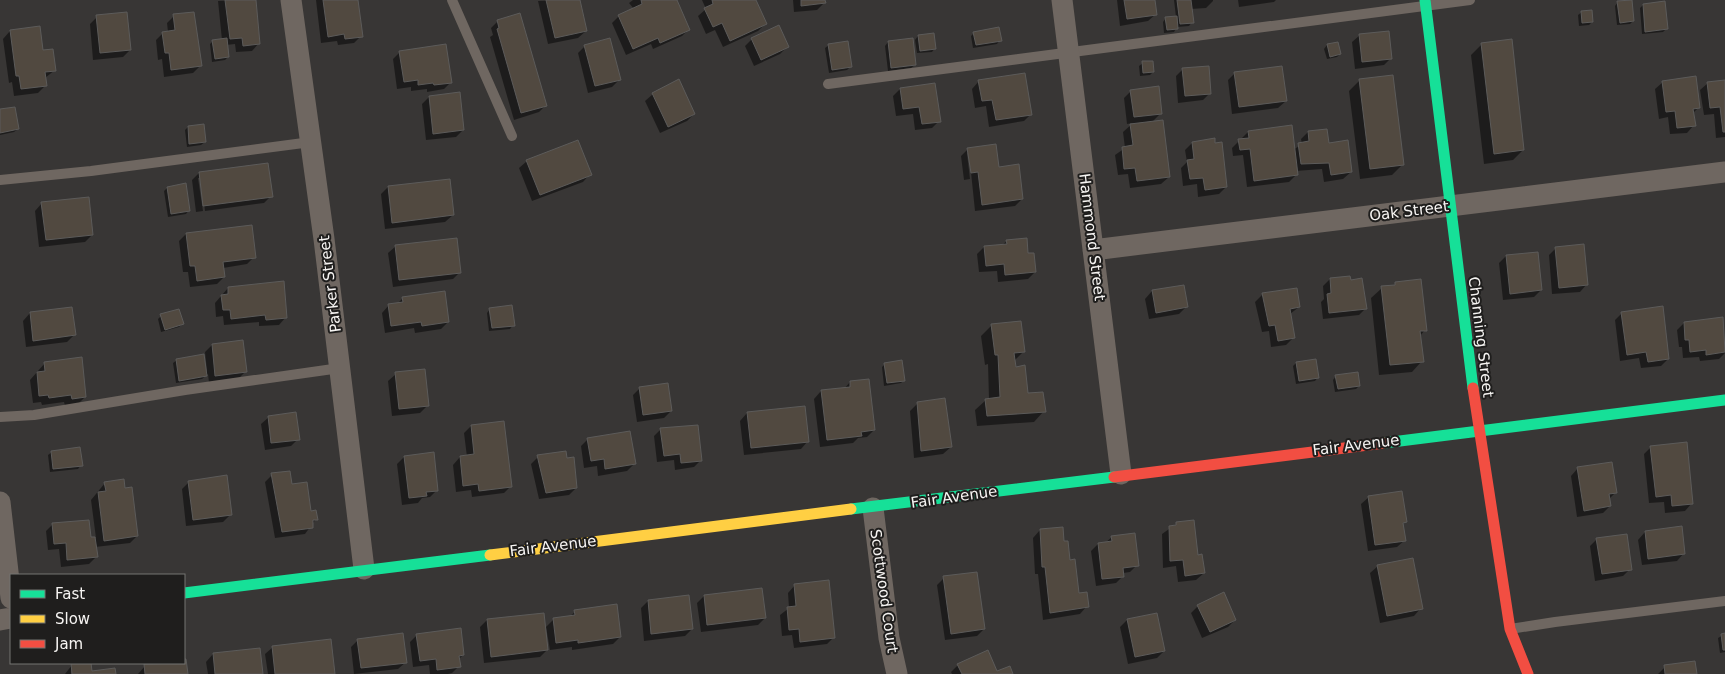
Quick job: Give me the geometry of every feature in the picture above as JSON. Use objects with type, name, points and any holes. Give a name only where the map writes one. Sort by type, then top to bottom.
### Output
[{"type":"street","name":"Parker Street","points":[[291,0],[340,368],[364,569]]},
{"type":"street","name":"Hammond Street","points":[[1062,0],[1121,474]]},
{"type":"street","name":"Channing Street","points":[[1426,3],[1478,432],[1510,629],[1528,674]]},
{"type":"street","name":"Oak Street","points":[[1093,250],[1725,172]]},
{"type":"street","name":"Fair Avenue","points":[[185,592],[873,508],[1121,474],[1478,432],[1725,400]]},
{"type":"street","points":[[0,502],[10,589]]},
{"type":"street","name":"Scottwood Court","points":[[873,508],[889,638],[897,674]]},
{"type":"lane","points":[[452,0],[512,136]]},
{"type":"lane","points":[[828,84],[1069,54],[1426,3],[1470,0]]},
{"type":"lane","points":[[0,180],[100,170],[311,142]]},
{"type":"lane","points":[[0,417],[34,416],[185,390],[340,368]]},
{"type":"lane","points":[[1510,629],[1725,601]]},
{"type":"building","points":[[225,0],[256,0],[260,44],[243,46],[242,38],[230,39]]},
{"type":"building","points":[[323,0],[358,0],[363,37],[345,39],[344,34],[328,37]]},
{"type":"building","points":[[546,0],[580,0],[587,31],[555,38]]},
{"type":"building","points":[[641,0],[677,0],[690,30],[660,43],[658,38],[633,49],[618,15],[642,4]]},
{"type":"building","points":[[712,0],[756,0],[767,24],[730,41],[722,23],[713,27],[704,8],[713,4]]},
{"type":"building","points":[[801,0],[825,0],[826,3],[801,6]]},
{"type":"building","points":[[1124,0],[1155,0],[1157,15],[1127,19]]},
{"type":"building","points":[[1177,0],[1191,0],[1194,23],[1180,24]]},
{"type":"building","points":[[1632,0],[1634,21],[1620,23],[1617,1]]},
{"type":"building","points":[[1665,1],[1668,29],[1645,32],[1643,4]]},
{"type":"building","points":[[1592,10],[1593,22],[1582,23],[1581,11]]},
{"type":"building","points":[[127,12],[131,50],[100,53],[96,15]]},
{"type":"building","points":[[194,12],[202,66],[171,70],[169,53],[165,53],[162,32],[175,30],[173,14]]},
{"type":"building","points":[[520,13],[547,106],[521,113],[497,29],[499,28],[497,20]]},
{"type":"building","points":[[1177,16],[1178,29],[1167,30],[1165,17]]},
{"type":"building","points":[[779,25],[789,47],[761,60],[751,38]]},
{"type":"building","points":[[40,26],[43,50],[53,49],[56,71],[45,72],[47,86],[21,89],[19,76],[16,76],[10,30]]},
{"type":"building","points":[[999,27],[1002,41],[976,45],[973,32]]},
{"type":"building","points":[[1389,31],[1392,59],[1362,62],[1359,34]]},
{"type":"building","points":[[934,33],[936,49],[920,51],[918,35]]},
{"type":"building","points":[[227,38],[229,57],[215,59],[212,40]]},
{"type":"building","points":[[610,38],[621,80],[595,86],[584,45]]},
{"type":"building","points":[[913,38],[916,65],[891,68],[888,41]]},
{"type":"building","points":[[1512,39],[1524,150],[1494,154],[1481,43]]},
{"type":"building","points":[[848,41],[852,67],[832,70],[828,44]]},
{"type":"building","points":[[1338,42],[1341,54],[1330,57],[1327,44]]},
{"type":"building","points":[[446,44],[452,83],[418,85],[418,80],[404,82],[399,51]]},
{"type":"building","points":[[1142,61],[1153,61],[1154,72],[1143,73]]},
{"type":"building","points":[[1209,66],[1211,94],[1185,96],[1182,68]]},
{"type":"building","points":[[1282,66],[1287,101],[1239,107],[1234,72]]},
{"type":"building","points":[[1025,73],[1032,115],[996,120],[992,100],[982,101],[978,80]]},
{"type":"building","points":[[1393,75],[1404,165],[1370,169],[1359,79]]},
{"type":"building","points":[[1696,76],[1700,108],[1693,109],[1696,126],[1677,128],[1675,111],[1666,112],[1662,81]]},
{"type":"building","points":[[679,79],[695,114],[668,127],[652,93]]},
{"type":"building","points":[[1725,80],[1725,132],[1723,132],[1720,107],[1710,108],[1707,82]]},
{"type":"building","points":[[935,83],[941,122],[922,124],[919,107],[903,109],[900,88]]},
{"type":"building","points":[[1159,86],[1162,114],[1134,117],[1130,90]]},
{"type":"building","points":[[460,92],[464,130],[433,134],[429,96]]},
{"type":"building","points":[[15,107],[19,129],[0,133],[0,109]]},
{"type":"building","points":[[1163,120],[1170,177],[1137,181],[1135,168],[1124,169],[1122,147],[1133,145],[1130,124]]},
{"type":"building","points":[[204,124],[206,142],[189,144],[188,126]]},
{"type":"building","points":[[1292,125],[1298,175],[1254,181],[1250,149],[1240,150],[1238,139],[1249,138],[1248,131]]},
{"type":"building","points":[[1327,129],[1329,143],[1348,140],[1352,172],[1331,175],[1329,163],[1301,164],[1298,143],[1309,141],[1308,131]]},
{"type":"building","points":[[1215,138],[1215,143],[1222,142],[1227,187],[1205,190],[1203,178],[1190,179],[1187,160],[1194,159],[1192,142]]},
{"type":"building","points":[[578,140],[592,175],[540,195],[526,160]]},
{"type":"building","points":[[996,144],[999,167],[1019,164],[1023,199],[982,205],[978,172],[971,173],[967,148]]},
{"type":"building","points":[[268,163],[273,197],[203,206],[199,172]]},
{"type":"building","points":[[450,179],[454,215],[392,223],[388,186]]},
{"type":"building","points":[[186,183],[190,211],[171,214],[167,187]]},
{"type":"building","points":[[89,197],[93,235],[46,240],[41,202]]},
{"type":"building","points":[[252,225],[256,258],[223,262],[225,277],[197,281],[195,266],[190,266],[186,233]]},
{"type":"building","points":[[457,238],[461,273],[399,280],[395,245]]},
{"type":"building","points":[[1027,238],[1028,253],[1034,253],[1036,272],[1005,275],[1004,264],[986,266],[984,246],[1007,244],[1006,240]]},
{"type":"building","points":[[1584,244],[1588,285],[1559,288],[1555,247]]},
{"type":"building","points":[[1538,252],[1542,290],[1510,294],[1506,255]]},
{"type":"building","points":[[1350,276],[1351,280],[1362,278],[1367,309],[1329,313],[1327,294],[1331,293],[1330,278]]},
{"type":"building","points":[[1421,279],[1427,331],[1420,331],[1424,362],[1390,365],[1381,286],[1395,285],[1395,282]]},
{"type":"building","points":[[284,281],[287,318],[266,320],[265,315],[231,319],[230,310],[223,310],[221,295],[228,294],[228,287]]},
{"type":"building","points":[[1184,285],[1188,307],[1156,313],[1152,290]]},
{"type":"building","points":[[1297,288],[1300,307],[1290,309],[1295,338],[1278,341],[1275,325],[1269,326],[1262,293]]},
{"type":"building","points":[[445,291],[449,322],[422,326],[421,322],[391,326],[388,304],[403,302],[402,297]]},
{"type":"building","points":[[512,305],[515,326],[492,328],[489,308]]},
{"type":"building","points":[[1663,306],[1669,359],[1648,362],[1646,352],[1627,355],[1621,312]]},
{"type":"building","points":[[72,307],[76,335],[33,341],[30,312]]},
{"type":"building","points":[[179,309],[184,324],[165,330],[160,314]]},
{"type":"building","points":[[1723,317],[1725,352],[1706,355],[1706,350],[1690,352],[1689,340],[1685,340],[1684,322]]},
{"type":"building","points":[[1021,321],[1025,352],[1014,353],[1016,367],[1025,365],[1028,393],[1043,392],[1046,412],[987,416],[985,399],[1000,397],[998,355],[995,355],[991,324]]},
{"type":"building","points":[[243,340],[247,372],[215,376],[212,344]]},
{"type":"building","points":[[204,354],[207,376],[179,381],[176,359]]},
{"type":"building","points":[[82,357],[86,397],[72,399],[71,395],[49,398],[48,395],[39,396],[37,372],[45,371],[44,362]]},
{"type":"building","points":[[1316,359],[1319,378],[1299,381],[1296,362]]},
{"type":"building","points":[[902,360],[905,381],[887,383],[884,363]]},
{"type":"building","points":[[425,369],[429,406],[399,409],[395,372]]},
{"type":"building","points":[[1358,372],[1360,386],[1338,389],[1335,375]]},
{"type":"building","points":[[869,379],[875,430],[861,432],[862,436],[827,440],[821,390],[850,387],[850,381]]},
{"type":"building","points":[[668,383],[672,411],[643,415],[639,387]]},
{"type":"building","points":[[945,398],[952,447],[921,451],[917,402]]},
{"type":"building","points":[[805,406],[809,442],[751,448],[747,412]]},
{"type":"building","points":[[296,412],[300,440],[271,443],[268,416]]},
{"type":"building","points":[[504,421],[512,487],[479,491],[478,484],[463,486],[460,456],[474,454],[471,425]]},
{"type":"building","points":[[698,425],[702,461],[681,463],[680,454],[664,456],[660,428]]},
{"type":"building","points":[[630,431],[636,464],[605,469],[604,459],[591,461],[587,438]]},
{"type":"building","points":[[1687,442],[1693,504],[1672,506],[1671,495],[1656,497],[1650,446]]},
{"type":"building","points":[[80,447],[83,466],[53,469],[51,451]]},
{"type":"building","points":[[566,451],[567,458],[574,457],[577,488],[546,493],[537,455]]},
{"type":"building","points":[[434,452],[438,491],[426,492],[427,496],[409,498],[404,456]]},
{"type":"building","points":[[1612,462],[1617,493],[1609,494],[1611,506],[1584,511],[1577,467]]},
{"type":"building","points":[[290,471],[292,484],[307,482],[311,511],[316,510],[318,520],[313,520],[313,528],[282,532],[271,473]]},
{"type":"building","points":[[227,475],[232,515],[193,520],[188,481]]},
{"type":"building","points":[[124,479],[125,488],[132,487],[138,536],[104,541],[98,492],[106,491],[104,482]]},
{"type":"building","points":[[1402,491],[1407,522],[1403,523],[1406,541],[1375,545],[1368,496]]},
{"type":"building","points":[[89,520],[91,537],[95,537],[98,557],[67,560],[66,543],[54,544],[52,523]]},
{"type":"building","points":[[1194,520],[1198,555],[1202,554],[1205,573],[1185,576],[1183,560],[1170,561],[1169,526],[1176,525],[1176,522]]},
{"type":"building","points":[[1682,526],[1685,554],[1648,559],[1645,531]]},
{"type":"building","points":[[1063,527],[1064,541],[1068,541],[1070,560],[1075,559],[1079,593],[1087,592],[1089,607],[1050,613],[1045,567],[1042,567],[1040,529]]},
{"type":"building","points":[[1135,533],[1139,566],[1123,568],[1124,577],[1102,579],[1098,543],[1112,541],[1111,536]]},
{"type":"building","points":[[1627,534],[1632,570],[1602,574],[1596,538]]},
{"type":"building","points":[[1413,558],[1423,609],[1387,616],[1377,565]]},
{"type":"building","points":[[977,572],[985,629],[951,634],[943,576]]},
{"type":"building","points":[[829,580],[835,638],[800,642],[799,629],[789,630],[787,607],[796,606],[794,584]]},
{"type":"building","points":[[762,588],[766,618],[707,625],[704,595]]},
{"type":"building","points":[[1224,592],[1236,620],[1210,632],[1197,605]]},
{"type":"building","points":[[689,595],[693,629],[651,634],[648,600]]},
{"type":"building","points":[[617,604],[621,637],[578,643],[578,640],[556,643],[553,618],[575,615],[574,610]]},
{"type":"building","points":[[544,613],[548,650],[491,657],[487,619]]},
{"type":"building","points":[[1157,613],[1165,651],[1135,657],[1127,619]]},
{"type":"building","points":[[461,628],[464,655],[459,656],[461,667],[437,670],[436,659],[420,661],[416,634]]},
{"type":"building","points":[[403,633],[407,663],[361,668],[357,639]]},
{"type":"building","points":[[1725,633],[1725,650],[1723,650],[1721,634]]},
{"type":"building","points":[[331,639],[335,674],[275,674],[272,646]]},
{"type":"building","points":[[260,648],[263,674],[215,674],[213,653]]},
{"type":"building","points":[[988,650],[997,671],[1010,666],[1013,674],[962,674],[957,664]]},
{"type":"building","points":[[186,659],[188,674],[145,674],[144,664],[185,664]]},
{"type":"building","points":[[1695,661],[1697,674],[1665,674],[1664,665]]},
{"type":"building","points":[[71,664],[91,664],[92,671],[115,668],[116,674],[72,674]]},
{"type":"traffic: fast","points":[[1425,0],[1473,388]]},
{"type":"traffic: fast","points":[[1384,443],[1725,400]]},
{"type":"traffic: fast","points":[[851,509],[1114,477]]},
{"type":"traffic: fast","points":[[185,593],[490,555]]},
{"type":"traffic: slow","points":[[490,555],[851,509]]},
{"type":"traffic: jam","points":[[1473,388],[1510,629],[1528,674]]},
{"type":"traffic: jam","points":[[1114,477],[1384,443]]}]
